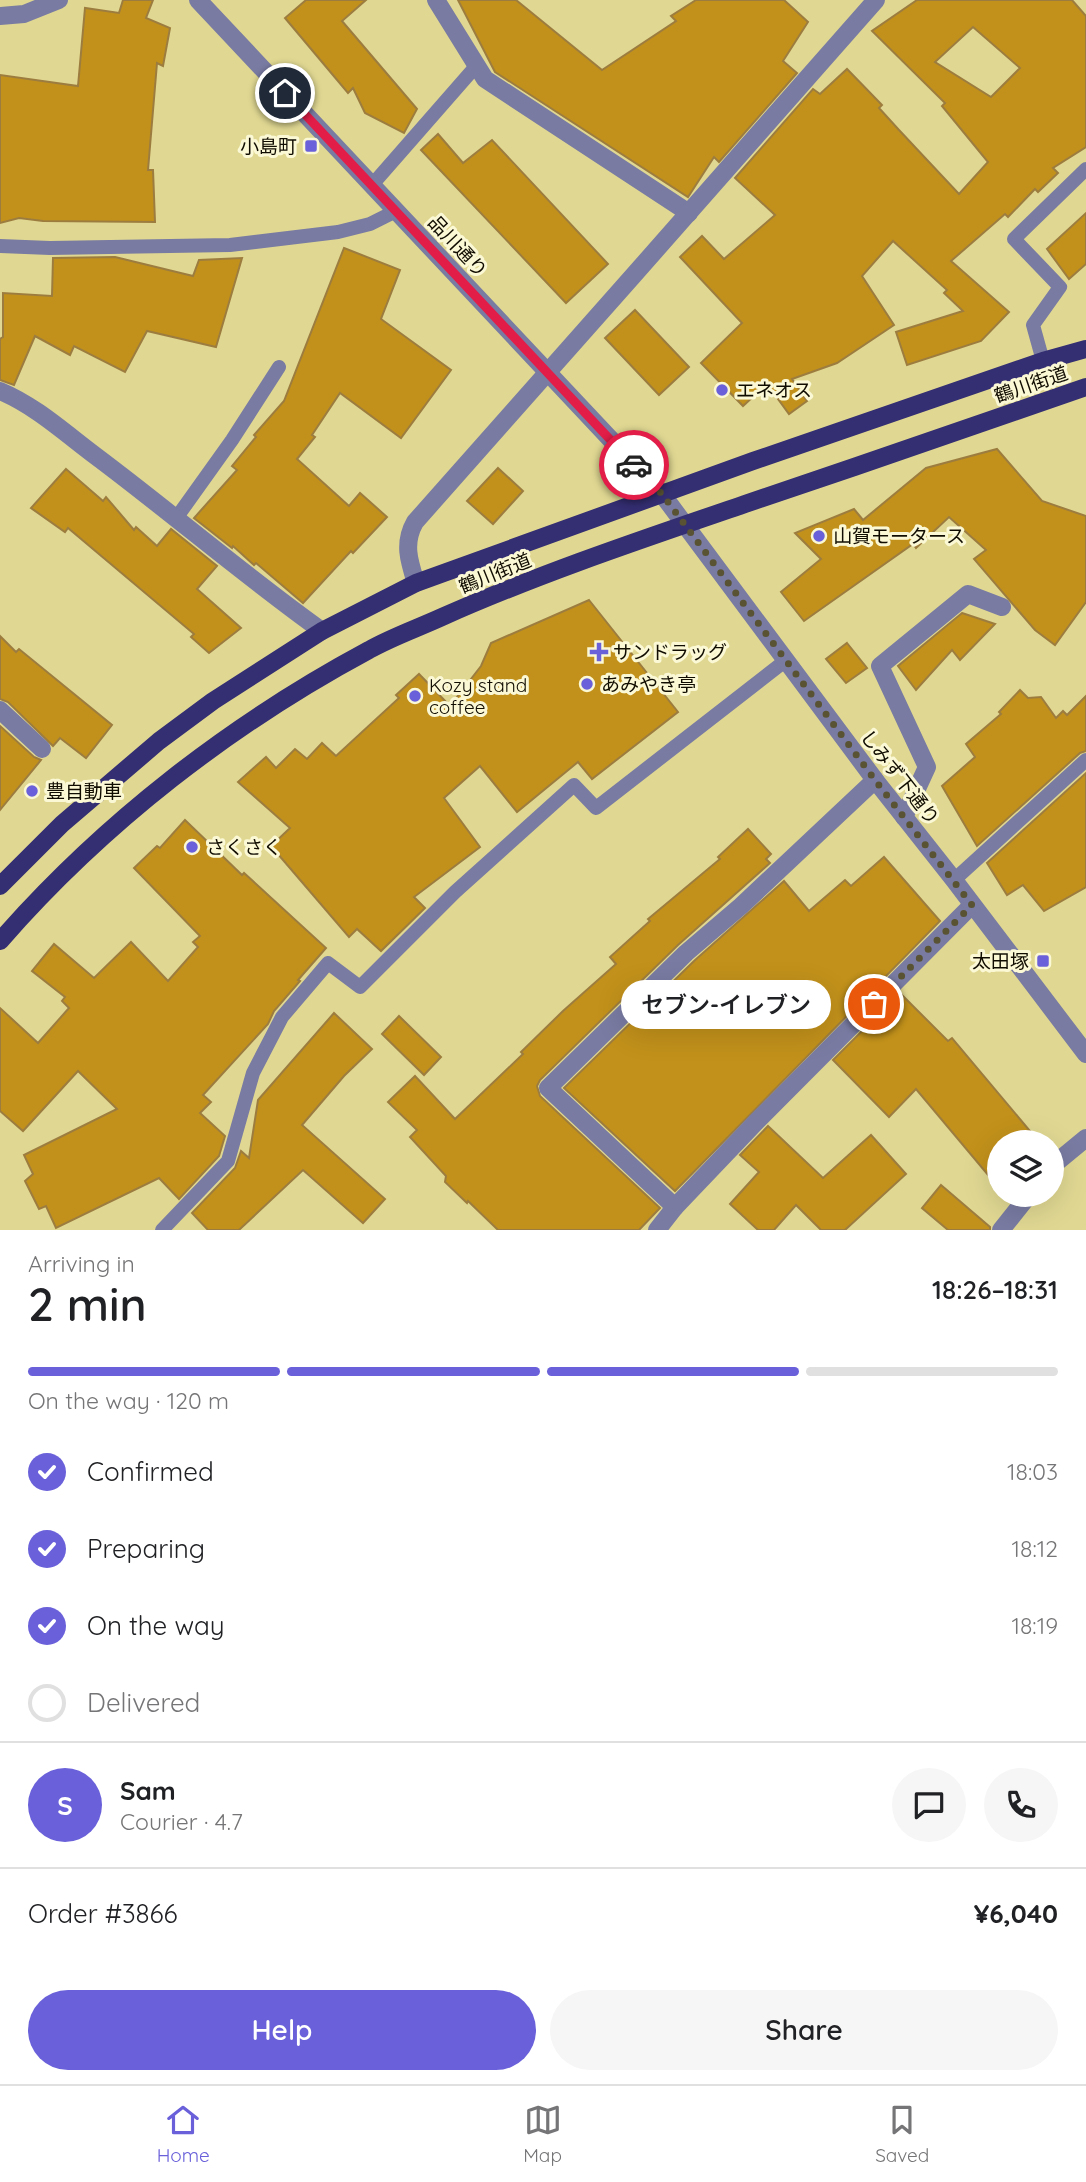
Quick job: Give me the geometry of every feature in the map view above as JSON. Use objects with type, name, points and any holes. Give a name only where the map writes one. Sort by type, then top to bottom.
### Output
[{"type":"main road","name":"鶴川街道","points":[[1,883],[62,824],[159,741],[213,701],[322,631],[416,583],[662,494],[1043,361],[1086,349]]},
{"type":"main road","name":"鶴川街道","points":[[0,941],[55,882],[115,825],[203,755],[296,692],[371,649],[488,597],[684,524],[1086,387]]},
{"type":"street","points":[[0,16],[24,14],[59,0]]},
{"type":"street","name":"品川通り","points":[[198,0],[662,494],[684,524]]},
{"type":"street","points":[[436,0],[485,79],[689,213]]},
{"type":"street","points":[[416,583],[407,545],[415,522],[876,0]]},
{"type":"street","points":[[0,391],[18,398],[177,517],[322,631]]},
{"type":"street","name":"しみず下通り","points":[[684,524],[875,780],[1086,1054]]},
{"type":"street","points":[[904,817],[927,767],[880,666],[968,594],[1002,607]]},
{"type":"street","points":[[0,710],[43,749]]},
{"type":"street","points":[[675,1207],[548,1088],[686,954],[875,780]]},
{"type":"street","points":[[657,1230],[675,1207],[755,1122],[972,905]]},
{"type":"street","points":[[1064,1156],[1086,1138]]},
{"type":"street","points":[[1001,1230],[1019,1207]]},
{"type":"lane","points":[[372,185],[477,65]]},
{"type":"lane","points":[[1043,361],[1033,325],[1060,287],[1014,239],[1086,169]]},
{"type":"lane","points":[[0,246],[50,248],[230,245],[338,232],[370,224],[396,211]]},
{"type":"lane","points":[[177,517],[232,440],[279,367]]},
{"type":"lane","points":[[162,1230],[228,1161],[253,1073],[282,1017],[328,963],[360,987],[455,892],[574,785],[596,808],[786,661]]},
{"type":"lane","points":[[954,880],[1086,760]]},
{"type":"building","points":[[123,0],[153,0],[146,18],[170,28],[163,66],[157,63],[148,170],[153,170],[155,222],[43,221],[19,218],[0,223],[0,75],[78,86],[85,8],[119,13]]},
{"type":"building","points":[[306,0],[366,0],[342,21],[417,109],[404,133],[365,113],[353,88],[348,93],[285,18]]},
{"type":"building","points":[[458,0],[516,0],[602,70],[676,21],[671,16],[696,0],[784,0],[808,22],[783,61],[797,73],[719,162],[714,157],[688,197],[495,72]]},
{"type":"building","points":[[917,0],[1072,0],[1086,16],[1086,147],[1053,168],[1058,173],[1038,192],[1035,189],[1008,217],[1005,214],[951,261],[1009,312],[981,341],[907,365],[896,332],[963,311],[944,293],[947,290],[893,241],[862,276],[894,325],[837,363],[792,379],[807,401],[789,414],[767,384],[743,406],[701,363],[742,323],[680,257],[702,236],[724,259],[775,215],[735,178],[813,89],[820,94],[847,69],[882,105],[879,108],[959,194],[988,162],[942,106],[945,103],[872,31]],"holes":[[[973,27],[1020,68],[991,97],[935,62]]]},
{"type":"building","points":[[438,134],[463,163],[492,140],[608,264],[566,303],[421,150]]},
{"type":"building","points":[[1086,213],[1086,264],[1069,279],[1047,249]]},
{"type":"building","points":[[344,248],[400,270],[381,319],[451,370],[401,438],[340,393],[312,435],[315,437],[297,459],[349,506],[360,493],[387,517],[303,603],[256,563],[254,565],[194,518],[237,470],[232,466],[256,437],[254,435],[284,401]]},
{"type":"building","points":[[115,257],[193,276],[199,260],[242,258],[216,347],[147,331],[125,372],[74,346],[70,355],[35,336],[14,385],[0,380],[3,293],[52,296],[53,258]]},
{"type":"building","points":[[635,310],[689,367],[659,395],[605,338]]},
{"type":"building","points":[[997,449],[1042,501],[1086,516],[1086,602],[1055,645],[1035,630],[974,559],[986,550],[949,517],[916,548],[913,544],[804,621],[781,592],[821,559],[795,533],[854,509],[863,520],[926,468]]},
{"type":"building","points":[[498,468],[523,491],[493,524],[467,501]]},
{"type":"building","points":[[66,469],[103,501],[106,497],[134,530],[136,527],[157,546],[171,529],[217,566],[197,589],[241,628],[209,653],[191,637],[194,634],[68,528],[65,532],[31,508]]},
{"type":"building","points":[[589,600],[678,712],[592,779],[578,762],[517,812],[480,766],[444,798],[480,847],[414,897],[425,908],[381,951],[357,929],[349,937],[271,846],[290,828],[238,782],[266,757],[276,768],[295,749],[307,759],[322,743],[336,756],[399,698],[396,695],[419,674],[450,706],[481,666],[491,643]]},
{"type":"building","points":[[962,613],[995,624],[960,660],[952,650],[916,690],[898,666]]},
{"type":"building","points":[[0,636],[16,652],[19,649],[112,725],[86,758],[60,738],[53,746],[8,702],[0,699]]},
{"type":"building","points":[[847,643],[867,668],[846,683],[826,659]]},
{"type":"building","points":[[1020,690],[1028,698],[1041,697],[1056,718],[1063,711],[1067,715],[1086,696],[1086,751],[1080,753],[977,846],[942,786],[975,757],[966,744],[1001,714],[999,712]]},
{"type":"building","points":[[0,726],[34,757],[41,760],[0,810]]},
{"type":"building","points":[[1086,773],[1086,887],[1044,911],[1023,885],[1007,895],[987,863]]},
{"type":"building","points":[[185,820],[242,875],[244,873],[326,948],[274,1011],[268,1024],[203,1095],[211,1102],[200,1113],[225,1136],[219,1156],[179,1199],[159,1178],[56,1228],[46,1206],[39,1209],[25,1181],[33,1174],[24,1155],[117,1109],[78,1071],[23,1131],[0,1111],[0,1008],[38,1043],[69,1008],[62,1001],[65,997],[32,971],[54,944],[94,978],[131,942],[168,981],[198,947],[193,942],[200,936],[134,868],[157,846],[160,848]]},
{"type":"building","points":[[748,829],[771,854],[766,859],[770,863],[678,945],[540,1080],[537,1086],[540,1096],[660,1208],[639,1230],[498,1230],[445,1182],[446,1176],[410,1137],[417,1130],[388,1102],[415,1076],[455,1119],[523,1054],[521,1052],[563,1011],[616,964],[610,957],[650,921],[648,919],[720,859],[718,857]]},
{"type":"building","points":[[884,857],[940,921],[675,1191],[564,1088],[694,961],[784,881],[809,911],[845,880],[851,886]]},
{"type":"building","points":[[900,993],[948,1041],[952,1038],[1029,1130],[987,1130],[987,1174],[916,1089],[889,1117],[833,1060]]},
{"type":"building","points":[[334,1013],[372,1049],[344,1076],[302,1125],[385,1199],[363,1223],[303,1170],[239,1230],[208,1230],[192,1213],[235,1168],[241,1151],[249,1158],[258,1100]]},
{"type":"building","points":[[399,1016],[441,1057],[424,1075],[382,1034]]},
{"type":"building","points":[[768,1126],[823,1178],[871,1135],[906,1174],[845,1230],[821,1230],[796,1205],[774,1230],[758,1230],[730,1204],[759,1172],[740,1155]]},
{"type":"building","points":[[941,1185],[990,1227],[990,1230],[948,1230],[922,1208]]},
{"type":"way so far","points":[[634,465],[662,494],[800,681],[972,905],[874,1004]]},
{"type":"place","name":"小島町","points":[[311,146]]},
{"type":"place","name":"エネオス","points":[[722,390]]},
{"type":"place","name":"山賀モータース","points":[[819,536]]},
{"type":"place","name":"サンドラッグ","points":[[599,652]]},
{"type":"place","name":"あみやき亭","points":[[587,684]]},
{"type":"place","name":"Kozy stand coffee","points":[[415,696]]},
{"type":"place","name":"豊自動車","points":[[32,791]]},
{"type":"place","name":"さくさく","points":[[192,847]]},
{"type":"place","name":"太田塚","points":[[1043,961]]},
{"type":"place","name":"セブン-イレブン","points":[[874,1004]]},
{"type":"route","points":[[285,93],[634,465]]}]
